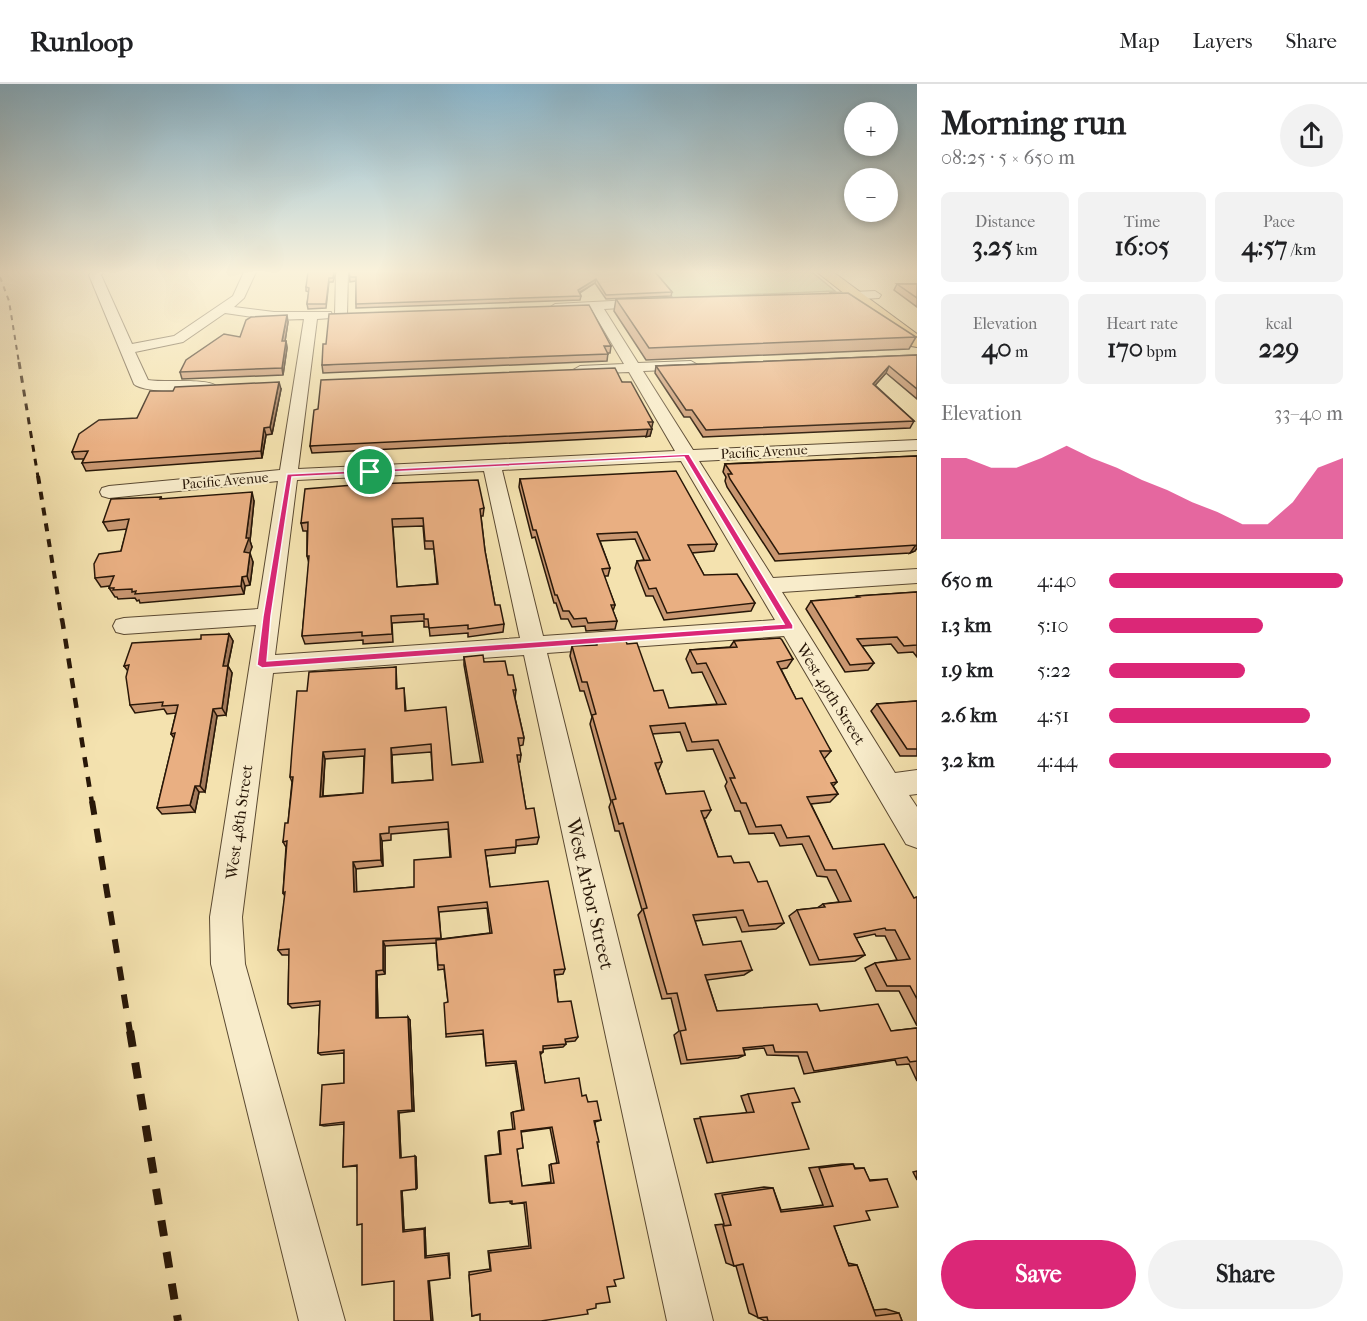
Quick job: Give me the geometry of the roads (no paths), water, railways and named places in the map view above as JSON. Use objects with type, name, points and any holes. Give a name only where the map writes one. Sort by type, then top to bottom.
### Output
[{"type":"main road","points":[[901,330],[917,342]]},
{"type":"street","points":[[119,330],[142,384],[162,387],[220,385]]},
{"type":"street","points":[[127,349],[178,339],[192,330]]},
{"type":"street","name":"West 48th Street","points":[[309,330],[226,917],[228,964],[322,1321]]},
{"type":"street","name":"West 49th Street","points":[[610,330],[917,834]]},
{"type":"street","points":[[561,371],[707,365]]},
{"type":"street","name":"Pacific Avenue","points":[[109,492],[289,475],[917,445]]},
{"type":"street","name":"West Arbor Street","points":[[492,466],[690,1321]]},
{"type":"street","points":[[766,586],[917,576]]},
{"type":"street","points":[[124,626],[267,616]]},
{"type":"street","points":[[262,665],[790,627]]},
{"type":"street","points":[[889,786],[917,782]]},
{"type":"railway","points":[[14,330],[19,363]]},
{"type":"railway","points":[[19,362],[38,477]]},
{"type":"railway","points":[[38,476],[62,621]]},
{"type":"railway","points":[[62,619],[92,803]]},
{"type":"railway","points":[[92,801],[130,1032]]},
{"type":"railway","points":[[130,1031],[178,1321]]}]
